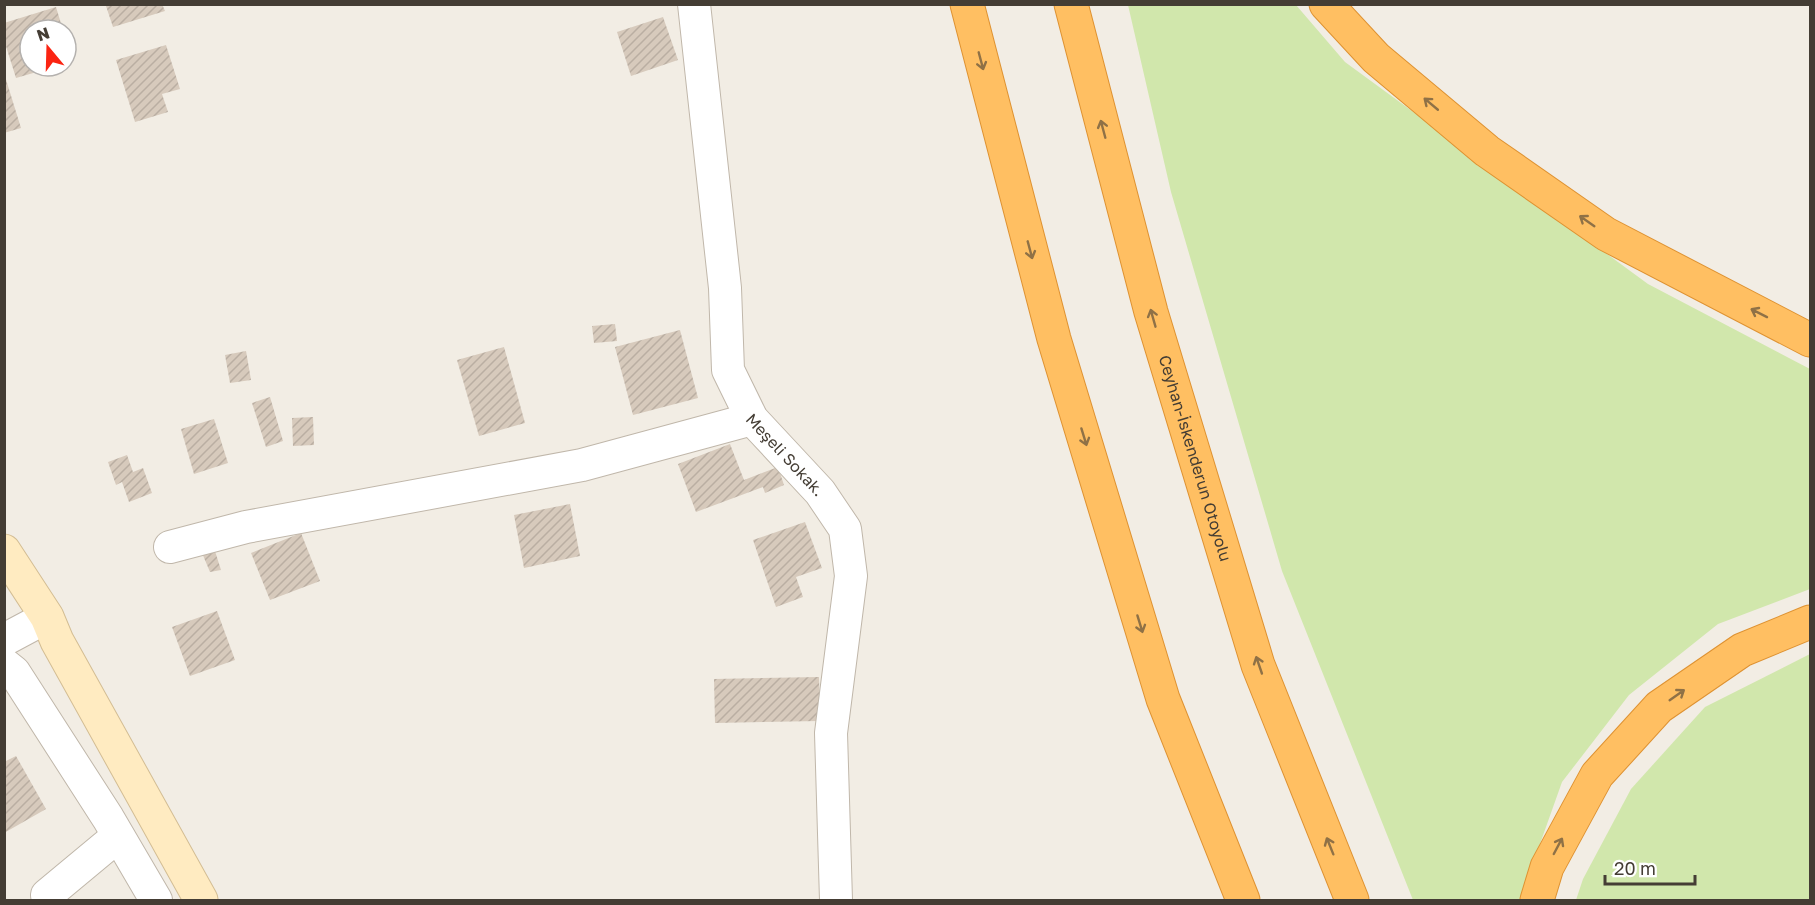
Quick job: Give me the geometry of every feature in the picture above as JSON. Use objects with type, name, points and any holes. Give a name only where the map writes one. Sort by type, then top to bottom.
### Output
[{"type":"highway","points":[[967,4],[1054,339],[1163,699],[1236,900]]},
{"type":"highway","name":"Ceyhan-İskenderun Otoyolu","points":[[1071,4],[1151,312],[1258,665],[1352,900]]},
{"type":"highway","points":[[1326,4],[1376,58],[1487,152],[1514,171],[1606,234],[1810,340]]},
{"type":"highway","points":[[1537,900],[1547,867],[1597,775],[1659,707],[1742,650],[1810,622]]},
{"type":"highway","points":[[1163,699],[1243,900]]},
{"type":"street","name":"Meşeli Sokak.","points":[[694,4],[725,288],[728,370],[752,419],[820,492],[845,529],[851,576],[831,733],[836,900]]},
{"type":"street","points":[[170,547],[246,527],[582,465],[752,419]]},
{"type":"street","points":[[4,551],[47,617],[57,640],[201,900]]},
{"type":"street","points":[[4,640],[47,617]]},
{"type":"street","points":[[4,664],[14,672],[156,900]]},
{"type":"street","points":[[47,895],[118,836]]},
{"type":"green space","points":[[1128,5],[1296,5],[1345,62],[1648,284],[1810,369],[1810,589],[1718,624],[1629,695],[1562,782],[1520,900],[1413,900],[1282,571],[1171,192]]},
{"type":"green space","points":[[1810,654],[1810,900],[1576,900],[1583,879],[1631,789],[1705,707]]},
{"type":"building","points":[[162,4],[165,11],[113,27],[106,6]]},
{"type":"building","points":[[56,7],[59,18],[20,18]]},
{"type":"building","points":[[663,17],[678,60],[631,76],[617,32]]},
{"type":"building","points":[[18,19],[18,77],[16,78],[4,40],[4,23]]},
{"type":"building","points":[[166,45],[180,89],[162,94],[168,112],[135,122],[116,60]]},
{"type":"building","points":[[4,73],[21,128],[4,133]]},
{"type":"building","points":[[615,324],[617,341],[594,343],[592,326]]},
{"type":"building","points":[[680,330],[698,398],[633,415],[615,347]]},
{"type":"building","points":[[504,347],[525,423],[479,436],[457,360]]},
{"type":"building","points":[[246,351],[251,380],[230,383],[225,355]]},
{"type":"building","points":[[270,397],[283,441],[266,447],[252,403]]},
{"type":"building","points":[[313,417],[314,445],[293,446],[292,418]]},
{"type":"building","points":[[214,419],[228,463],[194,474],[181,429]]},
{"type":"building","points":[[730,444],[744,480],[778,467],[784,485],[765,493],[763,487],[696,512],[678,464]]},
{"type":"building","points":[[127,455],[133,472],[143,468],[152,493],[129,502],[122,482],[116,485],[108,462]]},
{"type":"building","points":[[570,504],[580,556],[524,568],[514,515]]},
{"type":"building","points":[[805,522],[822,568],[796,577],[803,597],[776,607],[753,540]]},
{"type":"building","points":[[301,533],[320,581],[270,600],[251,553]]},
{"type":"building","points":[[214,548],[221,570],[210,572],[202,553]]},
{"type":"building","points":[[217,611],[235,660],[190,676],[172,627]]},
{"type":"building","points":[[819,677],[820,721],[715,723],[714,679]]},
{"type":"building","points":[[16,756],[46,809],[4,833],[4,762]]}]
